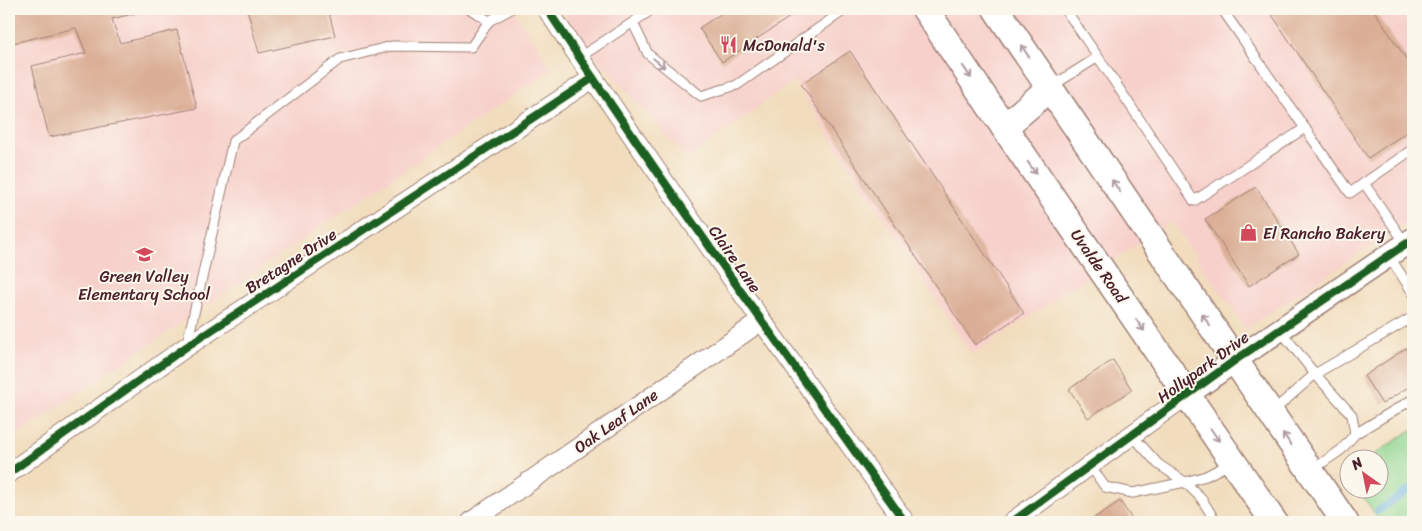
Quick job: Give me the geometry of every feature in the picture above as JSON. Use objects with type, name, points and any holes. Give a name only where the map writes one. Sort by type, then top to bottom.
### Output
[{"type":"main road","name":"Uvalde Road","points":[[925,9],[1004,128],[1274,522]]},
{"type":"main road","points":[[996,9],[1345,522]]},
{"type":"main road","points":[[1004,128],[1050,88]]},
{"type":"street","name":"Claire Lane","points":[[547,9],[761,321],[905,522]]},
{"type":"street","name":"Bretagne Drive","points":[[9,472],[186,346],[593,78]]},
{"type":"street","name":"Hollypark Drive","points":[[1012,522],[1234,361],[1403,246]]},
{"type":"street","name":"Oak Leaf Lane","points":[[471,522],[761,321]]},
{"type":"lane","points":[[470,9],[489,21]]},
{"type":"lane","points":[[186,346],[234,141],[340,59],[392,46],[471,47],[489,21],[511,9]]},
{"type":"lane","points":[[580,58],[653,9]]},
{"type":"lane","points":[[633,23],[648,54],[701,96],[737,84],[846,9]]},
{"type":"lane","points":[[1065,9],[1194,201],[1305,128]]},
{"type":"lane","points":[[1222,9],[1350,193],[1413,149]]},
{"type":"lane","points":[[1050,88],[1098,57]]},
{"type":"lane","points":[[1364,183],[1403,246],[1413,293]]},
{"type":"lane","points":[[1270,414],[1315,374],[1413,317]]},
{"type":"lane","points":[[1280,330],[1315,374],[1352,415],[1355,434]]},
{"type":"lane","points":[[1310,472],[1340,450],[1355,434],[1413,399]]},
{"type":"lane","points":[[1132,435],[1158,464],[1185,482],[1201,498],[1216,522]]},
{"type":"lane","points":[[1090,465],[1105,487],[1133,493],[1206,476],[1233,461]]},
{"type":"shaded area","name":"Green Valley Elementary School","points":[[9,9],[513,9],[552,69],[9,441]]},
{"type":"shaded area","points":[[562,9],[1413,9],[1413,218],[1246,329],[1171,222],[972,355],[794,81],[687,159],[582,42]]},
{"type":"green space","points":[[1413,429],[1413,513],[1399,522],[1380,522],[1364,498],[1390,498],[1390,448],[1384,448]]},
{"type":"building","points":[[9,9],[152,9],[112,19],[120,43],[177,30],[197,108],[49,137],[32,66],[86,53],[76,28],[9,44]]},
{"type":"building","points":[[247,9],[328,9],[335,36],[259,53]]},
{"type":"building","name":"McDonald's","points":[[728,9],[802,9],[722,62],[699,28]]},
{"type":"building","points":[[1268,9],[1373,9],[1413,69],[1413,128],[1368,158]]},
{"type":"building","points":[[850,51],[1024,313],[975,345],[801,84]]},
{"type":"building","points":[[1256,187],[1299,254],[1249,286],[1205,219]]},
{"type":"building","points":[[1406,348],[1413,359],[1413,384],[1382,404],[1364,376]]},
{"type":"building","points":[[1113,360],[1132,390],[1088,418],[1069,389]]},
{"type":"building","points":[[1120,501],[1134,522],[1096,522],[1093,519]]},
{"type":"waterway","points":[[1378,511],[1413,487]]},
{"type":"cycle path","points":[[547,9],[679,203],[905,522]]},
{"type":"cycle path","points":[[9,473],[186,347],[593,78]]},
{"type":"cycle path","points":[[1012,522],[1234,361],[1413,239]]},
{"type":"place","name":"McDonald's","points":[[729,45]]},
{"type":"place","name":"El Rancho Bakery","points":[[1249,233]]},
{"type":"place","name":"Green Valley Elementary School","points":[[144,255]]}]
